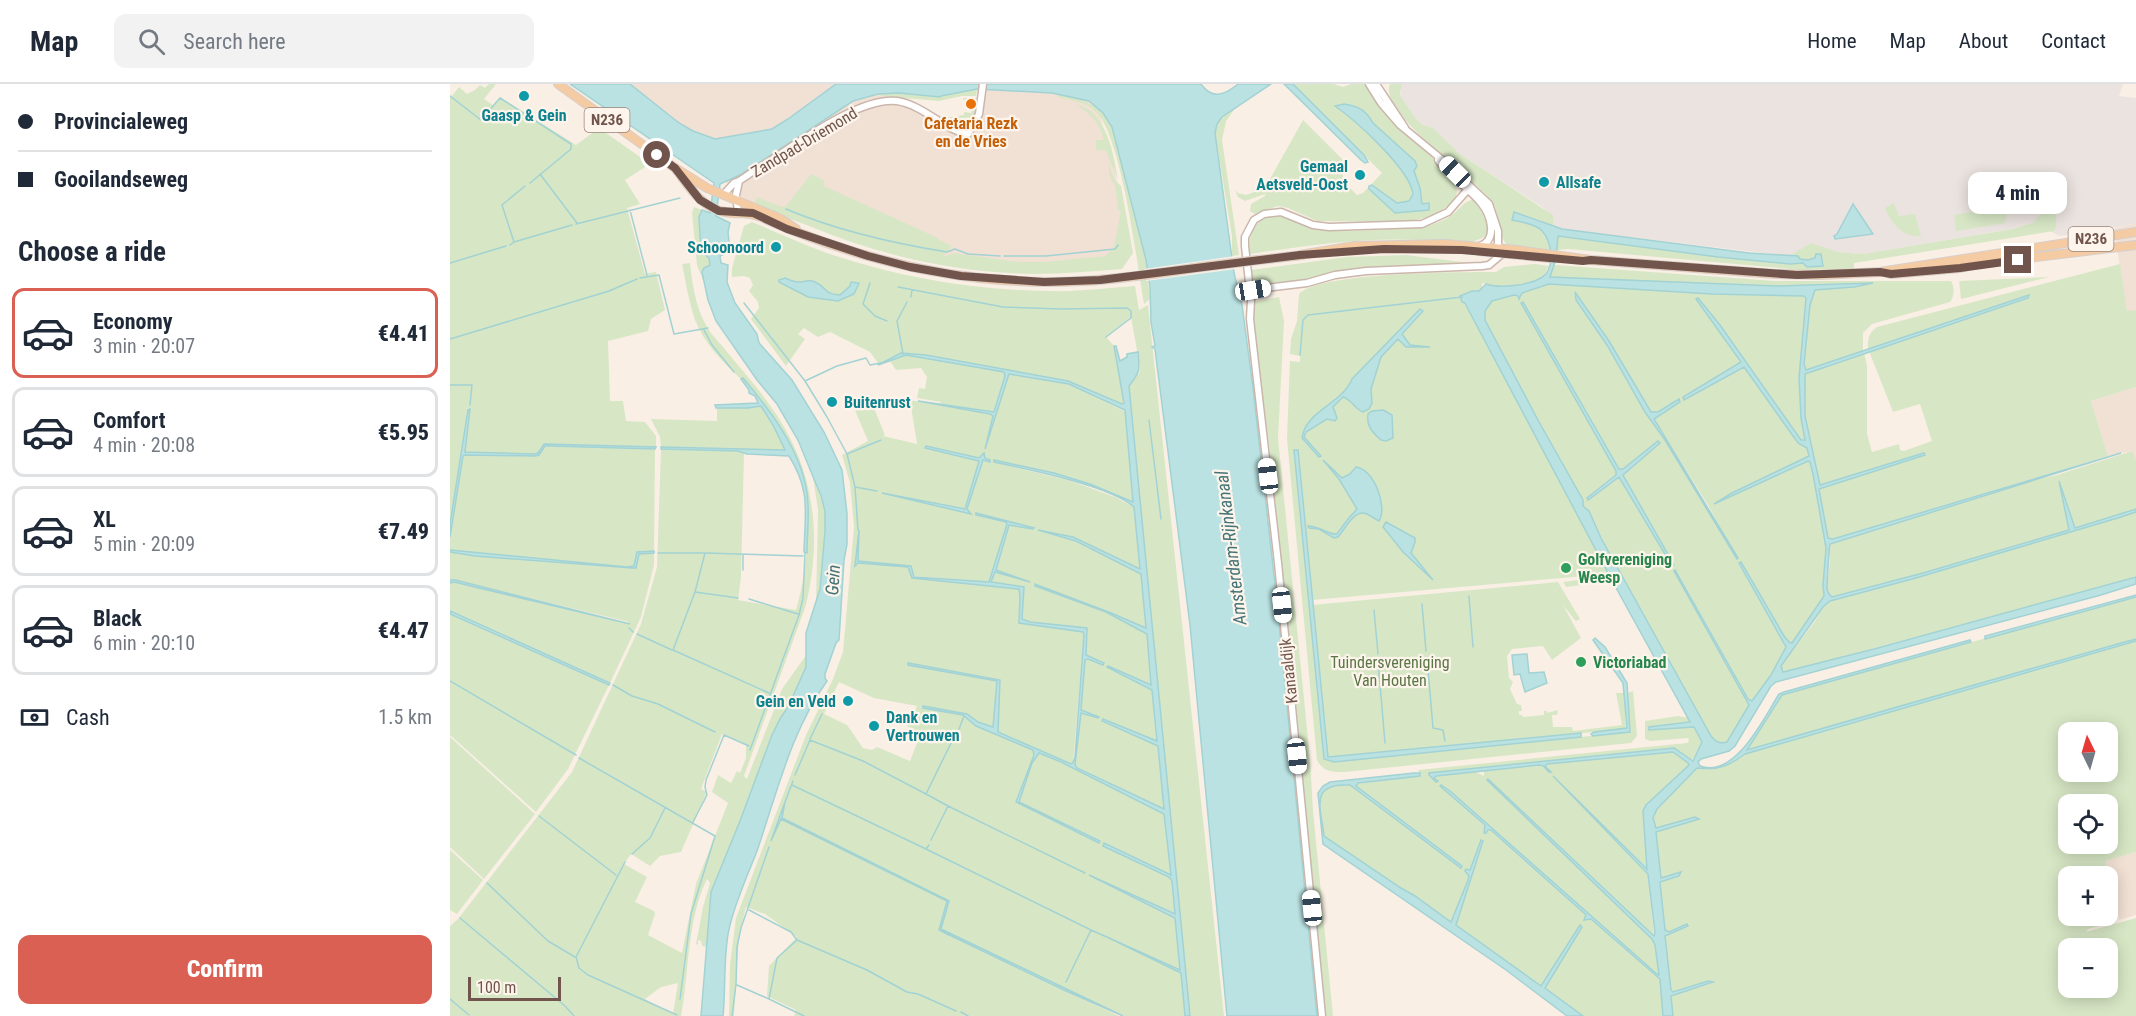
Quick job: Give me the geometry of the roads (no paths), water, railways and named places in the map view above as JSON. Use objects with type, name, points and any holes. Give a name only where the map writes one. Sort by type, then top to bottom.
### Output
[{"type":"main road","name":"N236","points":[[558,84],[675,168],[715,192],[781,219],[801,232]]},
{"type":"main road","name":"N236","points":[[675,168],[700,200],[713,208],[727,213],[753,213],[787,229],[888,262],[961,276],[1044,282],[1123,278],[1300,255],[1406,249],[1500,251]]},
{"type":"main road","name":"N236","points":[[1880,272],[1890,268],[2136,232]]},
{"type":"main road","name":"N236","points":[[1300,255],[1322,250],[1370,245],[1445,244],[1591,260],[1797,275],[1880,272],[1891,274],[1960,268],[2136,245]]},
{"type":"street","points":[[1369,84],[1389,114],[1406,128]]},
{"type":"street","points":[[1376,84],[1406,128],[1436,157],[1440,158],[1486,209],[1491,226],[1488,241],[1477,247]]},
{"type":"street","name":"Zandpad-Driemond","points":[[696,194],[715,192],[732,185],[820,129],[877,102],[890,101],[908,104],[968,134],[979,114],[983,87]]},
{"type":"street","name":"Zandpad-Driemond","points":[[738,212],[736,190],[739,181]]},
{"type":"street","points":[[1250,290],[1287,286],[1335,275],[1366,271],[1489,265],[1500,251],[1498,231],[1489,204],[1469,189]]},
{"type":"street","name":"Kanaaldijk","points":[[1322,1016],[1278,563],[1250,320],[1250,290],[1245,237],[1254,220],[1273,211],[1313,225],[1329,227],[1422,224],[1448,212],[1469,189]]},
{"type":"water","points":[[570,84],[630,84],[679,123],[715,139],[772,129],[836,84],[1201,84],[1210,92],[1219,94],[1238,84],[1271,84],[1222,117],[1215,133],[1234,273],[1242,305],[1253,388],[1277,602],[1317,1016],[1227,1016],[1190,625],[1155,349],[1152,347],[1155,346],[1151,322],[1150,287],[1146,260],[1112,127],[1103,113],[1089,101],[1052,93],[977,89],[940,97],[899,93],[878,94],[853,101],[742,174],[720,184],[716,216],[730,223],[728,232],[730,251],[720,256],[721,263],[728,265],[727,282],[735,303],[757,334],[759,343],[792,380],[824,432],[842,470],[847,514],[847,544],[839,640],[825,674],[827,681],[814,700],[794,741],[757,851],[734,909],[726,950],[723,1016],[701,1016],[711,892],[772,735],[806,667],[806,633],[820,589],[825,511],[798,440],[777,404],[757,380],[716,321],[708,300],[702,272],[710,265],[709,258],[701,252],[699,217],[702,210],[710,213],[714,183]]},
{"type":"water","points":[[1284,84],[1293,84],[1364,155],[1368,162],[1361,160]]},
{"type":"water","points":[[1344,104],[1357,107],[1364,112],[1415,161],[1417,166],[1414,171],[1420,188],[1422,204],[1429,203],[1429,210],[1395,213],[1369,189],[1372,185],[1397,203],[1409,201],[1413,194],[1410,184],[1392,159],[1368,133],[1335,106]]},
{"type":"water","points":[[1853,204],[1873,234],[1835,239],[1834,236]]},
{"type":"water","points":[[1514,212],[1562,229],[1749,253],[1798,256],[1800,259],[1808,260],[1815,258],[1816,254],[1821,254],[1823,266],[1807,267],[1803,263],[1790,264],[1718,257],[1558,236],[1556,259],[1550,277],[1777,286],[1873,283],[1815,290],[1810,305],[1804,364],[1806,370],[2029,295],[2028,298],[1805,374],[1805,416],[1820,485],[1924,453],[1925,455],[1819,489],[1828,538],[1833,539],[2121,453],[1830,544],[1827,589],[1832,597],[2069,530],[2059,481],[2075,528],[2136,509],[2136,512],[2121,517],[1830,601],[1823,607],[1781,666],[1783,672],[2136,577],[2136,584],[2101,595],[1776,682],[1771,686],[1735,746],[1729,751],[1701,759],[1698,762],[1700,766],[1713,768],[1725,764],[1736,755],[1757,731],[1779,694],[1784,692],[1970,640],[1971,642],[1782,695],[1747,750],[2121,643],[2136,639],[2136,641],[1745,754],[1722,767],[1711,769],[1697,768],[1657,809],[1653,818],[1656,828],[1695,817],[1699,819],[1656,832],[1661,878],[1681,872],[1679,876],[1660,882],[1665,930],[1669,932],[1687,924],[1688,926],[1665,936],[1671,990],[1673,992],[1708,981],[1713,982],[1671,996],[1673,1016],[1663,1016],[1660,979],[1591,919],[1584,920],[1586,915],[1584,913],[1491,830],[1484,833],[1485,825],[1440,786],[1450,791],[1659,975],[1652,939],[1487,780],[1654,936],[1648,874],[1553,776],[1647,869],[1643,811],[1646,805],[1689,765],[1688,763],[1673,752],[1547,764],[1545,766],[1551,772],[1539,765],[1436,776],[1434,778],[1438,781],[1436,782],[1429,775],[1429,773],[1674,748],[1693,761],[1702,742],[1694,727],[1649,730],[1649,727],[1690,722],[1465,303],[1462,302],[1460,296],[1479,291],[1486,284],[1506,286],[1522,284],[1546,274],[1551,255],[1542,231],[1512,220]],"holes":[[[1549,284],[1712,294],[1804,296],[1806,298],[1799,378],[1801,418],[1805,440],[1801,440],[1720,325],[1698,298],[1696,299],[1741,362],[1683,397],[1684,400],[1744,367],[1798,443],[1807,448],[1809,456],[1714,504],[1808,461],[1813,474],[1826,548],[1824,596],[1792,643],[1784,636],[1741,562],[1739,563],[1786,647],[1771,675],[1752,701],[1748,699],[1674,571],[1749,705],[1727,742],[1722,743],[1711,736],[1601,538],[1589,511],[1583,506],[1583,500],[1485,320],[1485,311],[1492,301],[1514,295],[1519,299],[1522,293]]]},
{"type":"water","points":[[785,278],[798,282],[813,281],[831,294],[840,295],[850,286],[851,282],[859,283],[854,294],[838,301],[808,297],[779,282]]},
{"type":"water","points":[[1575,292],[1609,341],[1651,412],[1658,412],[1679,399],[1680,402],[1654,419],[1737,559],[1665,440],[1645,412],[1607,345],[1576,300]]},
{"type":"water","points":[[1523,302],[1619,469],[1623,469],[1658,441],[1660,443],[1623,475],[1674,565],[1672,566],[1619,477],[1588,500],[1587,498],[1616,475],[1616,471],[1521,303]]},
{"type":"water","points":[[1420,309],[1423,311],[1402,334],[1410,345],[1430,347],[1406,347],[1398,339],[1381,357],[1371,389],[1372,403],[1369,409],[1363,412],[1343,397],[1333,407],[1337,418],[1335,421],[1327,419],[1306,432],[1304,437],[1321,456],[1319,457],[1302,438],[1310,421],[1347,388],[1352,379]]},
{"type":"water","points":[[1114,346],[1116,346],[1120,361],[1127,357],[1127,354],[1138,352],[1138,370],[1129,386],[1190,1016],[1185,1016],[1181,973],[1109,938],[1180,970],[1175,918],[1089,875],[1175,914],[1172,881],[1169,877],[1103,846],[1104,843],[1171,875],[1164,814],[1039,753],[1032,763],[1019,802],[1100,841],[1099,843],[1016,802],[1034,755],[1033,750],[976,726],[963,715],[923,708],[923,706],[967,714],[978,722],[993,727],[997,681],[908,665],[908,663],[1000,680],[998,732],[1071,764],[1075,757],[1083,632],[1019,623],[1019,589],[912,578],[908,567],[858,563],[855,566],[859,530],[858,561],[911,566],[914,577],[989,582],[1007,524],[976,515],[976,513],[1034,528],[1009,525],[996,570],[1030,582],[995,572],[991,582],[1024,587],[1022,619],[1030,622],[1087,628],[1086,655],[1104,663],[1103,665],[1085,660],[1081,710],[1099,717],[1081,713],[1075,765],[1077,768],[1164,809],[1158,746],[1102,721],[1103,719],[1157,741],[1152,690],[1107,667],[1151,685],[1147,634],[1106,612],[1035,586],[1035,584],[1111,613],[1146,628],[1141,574],[1076,541],[1038,530],[1073,537],[1140,569],[1134,507],[1123,499],[1088,485],[994,462],[994,460],[1054,473],[1090,484],[1133,502],[1125,410],[1069,384],[1009,374],[985,449],[993,416],[918,401],[994,412],[1005,376],[1004,372],[906,355],[878,365],[901,353],[926,355],[1068,381],[1122,404],[1124,403]]},
{"type":"water","points":[[743,378],[783,431],[804,477],[808,501],[807,553],[804,552],[804,491],[789,456],[747,454],[738,451],[661,449],[661,447],[785,450],[761,406],[716,408],[715,405],[758,403],[755,396],[749,393],[741,379]]},
{"type":"water","points":[[470,409],[465,452],[534,454],[538,453],[544,444],[656,447],[655,449],[545,446],[539,455],[535,456],[465,455],[450,537],[450,524]]},
{"type":"water","points":[[1383,410],[1392,415],[1393,438],[1386,441],[1381,440],[1375,434],[1368,422],[1368,414],[1372,411]]},
{"type":"water","points":[[926,446],[979,458],[984,453],[985,458],[990,460],[990,462],[983,460],[967,509],[971,514],[882,493],[965,509],[979,461],[925,448]]},
{"type":"water","points":[[1294,450],[1298,450],[1328,757],[1581,733],[1581,737],[1334,762],[1324,759]]},
{"type":"water","points":[[1323,460],[1342,478],[1356,467],[1368,474],[1374,481],[1380,498],[1382,507],[1379,521],[1367,514],[1358,514],[1338,537],[1334,538],[1319,529],[1309,528],[1308,526],[1312,526],[1337,534],[1357,509],[1339,479]]},
{"type":"water","points":[[1386,522],[1415,538],[1411,553],[1433,580],[1403,552],[1383,527]]},
{"type":"water","points":[[450,550],[627,567],[634,566],[637,552],[654,551],[654,553],[639,554],[636,568],[632,568],[475,556],[450,552]]},
{"type":"water","points":[[450,580],[630,624],[454,582],[450,583]]},
{"type":"water","points":[[2136,595],[2136,597],[1985,639],[1985,636]]},
{"type":"water","points":[[450,611],[610,683],[609,685],[450,614]]},
{"type":"water","points":[[1595,638],[1605,647],[1627,683],[1630,732],[1593,736],[1591,734],[1627,728],[1623,683],[1593,640]]},
{"type":"water","points":[[1527,654],[1529,673],[1544,672],[1547,683],[1525,692],[1520,674],[1514,675],[1512,655]]},
{"type":"water","points":[[1420,773],[1420,776],[1358,783],[1356,786],[1462,866],[1461,868],[1350,785],[1337,785],[1323,792],[1320,806],[1324,836],[1451,922],[1468,880],[1469,876],[1465,871],[1470,870],[1481,840],[1483,841],[1456,925],[1541,986],[1580,925],[1582,927],[1545,988],[1583,1016],[1567,1016],[1506,970],[1323,844],[1318,793],[1323,786],[1330,782]]},
{"type":"water","points":[[785,802],[782,818],[949,901],[941,929],[1123,1016],[939,930],[947,901],[781,819],[771,841]]},
{"type":"waterway","points":[[450,96],[481,120],[500,98],[571,144],[571,149],[530,183]]},
{"type":"waterway","points":[[540,174],[577,223]]},
{"type":"waterway","points":[[514,242],[502,205],[525,186]]},
{"type":"waterway","points":[[576,224],[680,198]]},
{"type":"waterway","points":[[786,209],[825,224],[906,245],[947,252],[955,249],[968,254],[1000,256]]},
{"type":"waterway","points":[[630,210],[647,275]]},
{"type":"waterway","points":[[510,245],[572,225]]},
{"type":"waterway","points":[[1004,256],[1046,256],[1115,249],[1118,245]]},
{"type":"waterway","points":[[450,263],[506,246]]},
{"type":"waterway","points":[[640,278],[659,275],[674,334],[708,328]]},
{"type":"waterway","points":[[450,339],[609,291],[637,279]]},
{"type":"waterway","points":[[870,283],[863,304],[875,316],[887,321]]},
{"type":"waterway","points":[[898,287],[1003,307],[1127,308],[1131,311],[1131,318],[1106,337]]},
{"type":"waterway","points":[[911,297],[912,290]]},
{"type":"waterway","points":[[1300,355],[1303,320],[1308,315],[1462,297]]},
{"type":"waterway","points":[[903,354],[897,321],[907,302]]},
{"type":"waterway","points":[[744,303],[805,381],[827,417],[847,454],[855,487],[877,491]]},
{"type":"waterway","points":[[704,330],[712,345],[734,372]]},
{"type":"waterway","points":[[805,381],[837,366],[866,358],[870,365],[881,363]]},
{"type":"waterway","points":[[450,385],[472,385],[470,405]]},
{"type":"waterway","points":[[1149,420],[1161,519]]},
{"type":"waterway","points":[[847,454],[881,440]]},
{"type":"waterway","points":[[855,487],[858,530]]},
{"type":"waterway","points":[[658,553],[705,553],[695,592],[673,650],[769,693]]},
{"type":"waterway","points":[[706,553],[803,556]]},
{"type":"waterway","points":[[750,750],[799,615],[803,598],[805,553]]},
{"type":"waterway","points":[[743,555],[743,570]]},
{"type":"waterway","points":[[695,592],[738,598]]},
{"type":"waterway","points":[[1469,596],[1473,647]]},
{"type":"waterway","points":[[749,599],[798,614]]},
{"type":"waterway","points":[[1422,604],[1426,651]]},
{"type":"waterway","points":[[1374,610],[1378,654]]},
{"type":"waterway","points":[[629,628],[633,632]]},
{"type":"waterway","points":[[637,634],[672,650]]},
{"type":"waterway","points":[[1427,657],[1433,728],[1443,730],[1445,741]]},
{"type":"waterway","points":[[1378,661],[1385,743]]},
{"type":"waterway","points":[[450,681],[576,755]]},
{"type":"waterway","points":[[613,685],[632,696],[658,704],[715,732]]},
{"type":"waterway","points":[[810,739],[822,714]]},
{"type":"waterway","points":[[959,729],[964,716]]},
{"type":"waterway","points":[[693,822],[707,795],[706,780],[724,735],[749,746]]},
{"type":"waterway","points":[[931,840],[948,806],[926,794],[955,735]]},
{"type":"waterway","points":[[795,775],[810,740],[863,761],[926,794]]},
{"type":"waterway","points":[[579,758],[715,836],[691,914],[680,999]]},
{"type":"waterway","points":[[785,802],[793,781]]},
{"type":"waterway","points":[[792,785],[926,849],[929,845]]},
{"type":"waterway","points":[[948,806],[1085,873]]},
{"type":"waterway","points":[[632,854],[650,838],[665,808]]},
{"type":"waterway","points":[[539,816],[616,875]]},
{"type":"waterway","points":[[732,1016],[737,947],[741,928],[769,847]]},
{"type":"waterway","points":[[926,849],[1091,930],[1066,982]]},
{"type":"waterway","points":[[625,862],[576,957],[579,968],[588,975],[677,1015]]},
{"type":"waterway","points":[[487,883],[548,941],[575,957]]},
{"type":"waterway","points":[[749,910],[791,932],[797,940],[777,958],[769,999],[804,1016]]},
{"type":"waterway","points":[[460,918],[574,1016]]},
{"type":"waterway","points":[[1091,930],[1109,938]]},
{"type":"waterway","points":[[942,931],[949,935]]},
{"type":"waterway","points":[[797,940],[867,970],[907,992],[918,994],[956,1011]]},
{"type":"waterway","points":[[737,985],[769,999]]},
{"type":"waterway","points":[[450,999],[469,1015]]},
{"type":"waterway","points":[[961,1012],[968,1016]]},
{"type":"place","name":"Gaasp & Gein","points":[[524,96]]},
{"type":"place","name":"Cafetaria Rezk en de Vries","points":[[971,104]]},
{"type":"place","name":"Gemaal Aetsveld-Oost","points":[[1360,175]]},
{"type":"place","name":"Allsafe","points":[[1544,182]]},
{"type":"place","name":"Schoonoord","points":[[776,247]]},
{"type":"place","name":"Buitenrust","points":[[832,402]]},
{"type":"place","name":"Golfvereniging Weesp","points":[[1566,568]]},
{"type":"place","name":"Victoriabad","points":[[1581,662]]},
{"type":"place","name":"Gein en Veld","points":[[848,701]]},
{"type":"place","name":"Dank en Vertrouwen","points":[[874,726]]},
{"type":"water label","name":"Amsterdam-Rijnkanaal","points":[[1231,548]]},
{"type":"water label","name":"Gein","points":[[833,580]]},
{"type":"park label","name":"Tuindersvereniging Van Houten","points":[[1390,671]]}]
